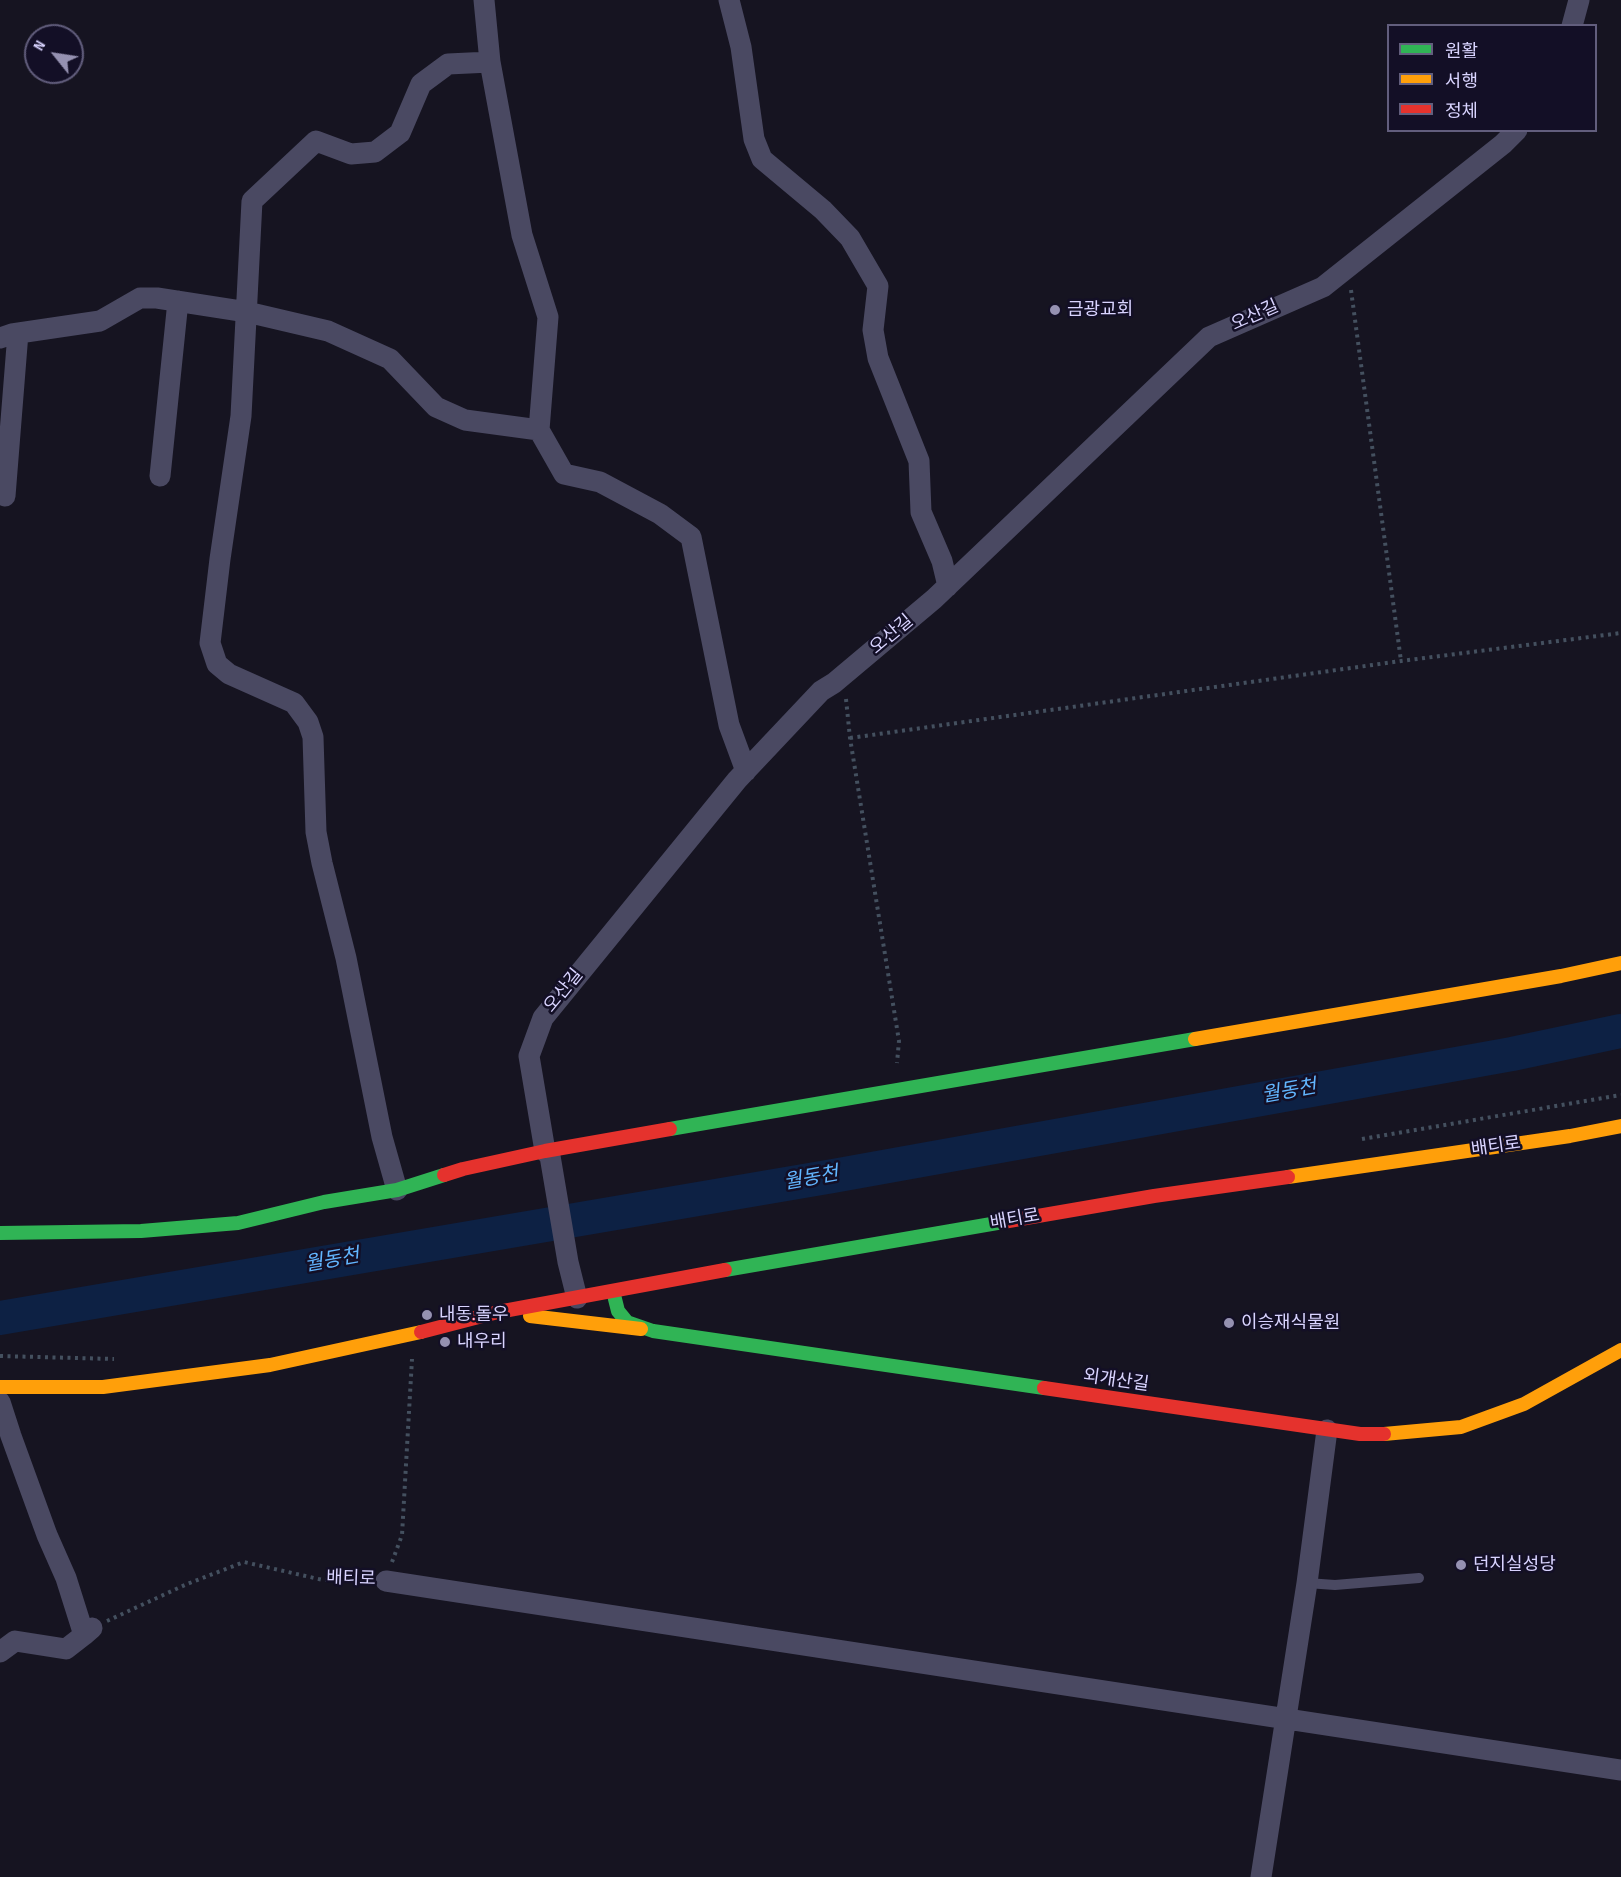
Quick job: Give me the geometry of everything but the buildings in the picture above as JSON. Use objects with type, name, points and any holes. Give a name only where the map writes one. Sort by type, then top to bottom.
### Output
[{"type":"street","points":[[484,0],[490,62],[522,235],[548,317],[539,430],[564,474],[600,482],[660,514],[691,537],[729,725],[746,771]]},
{"type":"street","points":[[729,0],[741,47],[754,139],[762,159],[824,210],[850,238],[878,286],[873,330],[878,358],[919,461],[921,512],[942,561],[948,586]]},
{"type":"street","points":[[1573,24],[1580,0]]},
{"type":"street","points":[[397,1190],[382,1137],[346,958],[316,832],[313,737],[308,722],[294,703],[229,674],[217,664],[210,642],[241,416],[252,201],[316,141],[351,154],[375,152],[400,133],[422,84],[448,64],[490,62]]},
{"type":"street","name":"오산길","points":[[577,1298],[568,1262],[529,1056],[543,1018],[746,771],[821,691],[834,683],[948,586],[1209,337],[1323,287],[1515,132]]},
{"type":"street","points":[[5,496],[9,336],[100,321],[140,298],[247,312],[328,331],[390,359],[436,407],[465,420],[539,430]]},
{"type":"street","points":[[160,476],[178,302]]},
{"type":"street","points":[[0,1233],[141,1231],[238,1223],[324,1202],[397,1190],[463,1169],[547,1153],[1561,976],[1621,963]]},
{"type":"street","name":"배티로","points":[[0,1387],[103,1387],[270,1365],[413,1334],[498,1312],[676,1278],[1154,1196],[1570,1136],[1621,1126]]},
{"type":"street","points":[[656,1293],[676,1278]]},
{"type":"street","name":"외개산길","points":[[614,1291],[618,1311],[627,1322],[653,1331],[1327,1430],[1389,1434],[1461,1427],[1524,1404],[1621,1350]]},
{"type":"street","points":[[498,1312],[653,1331]]},
{"type":"street","points":[[646,1316],[653,1331]]},
{"type":"street","points":[[0,1402],[35,1502],[88,1631],[66,1649],[15,1641],[0,1652]]},
{"type":"street","points":[[1261,1877],[1307,1583],[1327,1430]]},
{"type":"street","points":[[386,1581],[1621,1770]]},
{"type":"lane","points":[[1307,1583],[1335,1586],[1419,1578]]},
{"type":"path","points":[[1344,270],[1352,292],[1401,661]]},
{"type":"path","points":[[850,738],[1401,661],[1621,633]]},
{"type":"path","points":[[834,683],[846,696],[850,738],[899,1041],[897,1063]]},
{"type":"path","name":"배티로","points":[[88,1631],[187,1584],[244,1562],[323,1580],[386,1581],[402,1535],[413,1334]]},
{"type":"waterway","name":"월동천","points":[[0,1318],[833,1176],[1512,1054],[1621,1031]]},
{"type":"traffic: fast","points":[[670,1129],[1195,1039]]},
{"type":"traffic: fast","points":[[0,1233],[141,1231],[238,1223],[324,1202],[397,1190],[444,1175]]},
{"type":"traffic: fast","points":[[725,1270],[1003,1222]]},
{"type":"traffic: fast","points":[[613,1291],[618,1311],[627,1322],[653,1331],[1044,1388]]},
{"type":"traffic: slow","points":[[1195,1039],[1561,976],[1621,963]]},
{"type":"traffic: slow","points":[[1288,1177],[1570,1136],[1621,1126]]},
{"type":"traffic: slow","points":[[530,1316],[641,1329]]},
{"type":"traffic: slow","points":[[0,1387],[103,1387],[270,1365],[421,1332]]},
{"type":"traffic: slow","points":[[1384,1434],[1461,1427],[1524,1404],[1621,1350]]},
{"type":"traffic: jam","points":[[444,1175],[545,1151],[670,1129]]},
{"type":"traffic: jam","points":[[1003,1222],[1154,1196],[1288,1177]]},
{"type":"traffic: jam","points":[[421,1332],[498,1312],[725,1270]]},
{"type":"traffic: jam","points":[[1044,1388],[1360,1434],[1384,1434]]},
{"type":"place","name":"금광교회","points":[[1055,310]]},
{"type":"place","name":"내동.돌우","points":[[427,1315]]},
{"type":"place","name":"이승재식물원","points":[[1229,1323]]},
{"type":"place","name":"내우리","points":[[445,1342]]},
{"type":"place","name":"던지실성당","points":[[1461,1565]]}]
